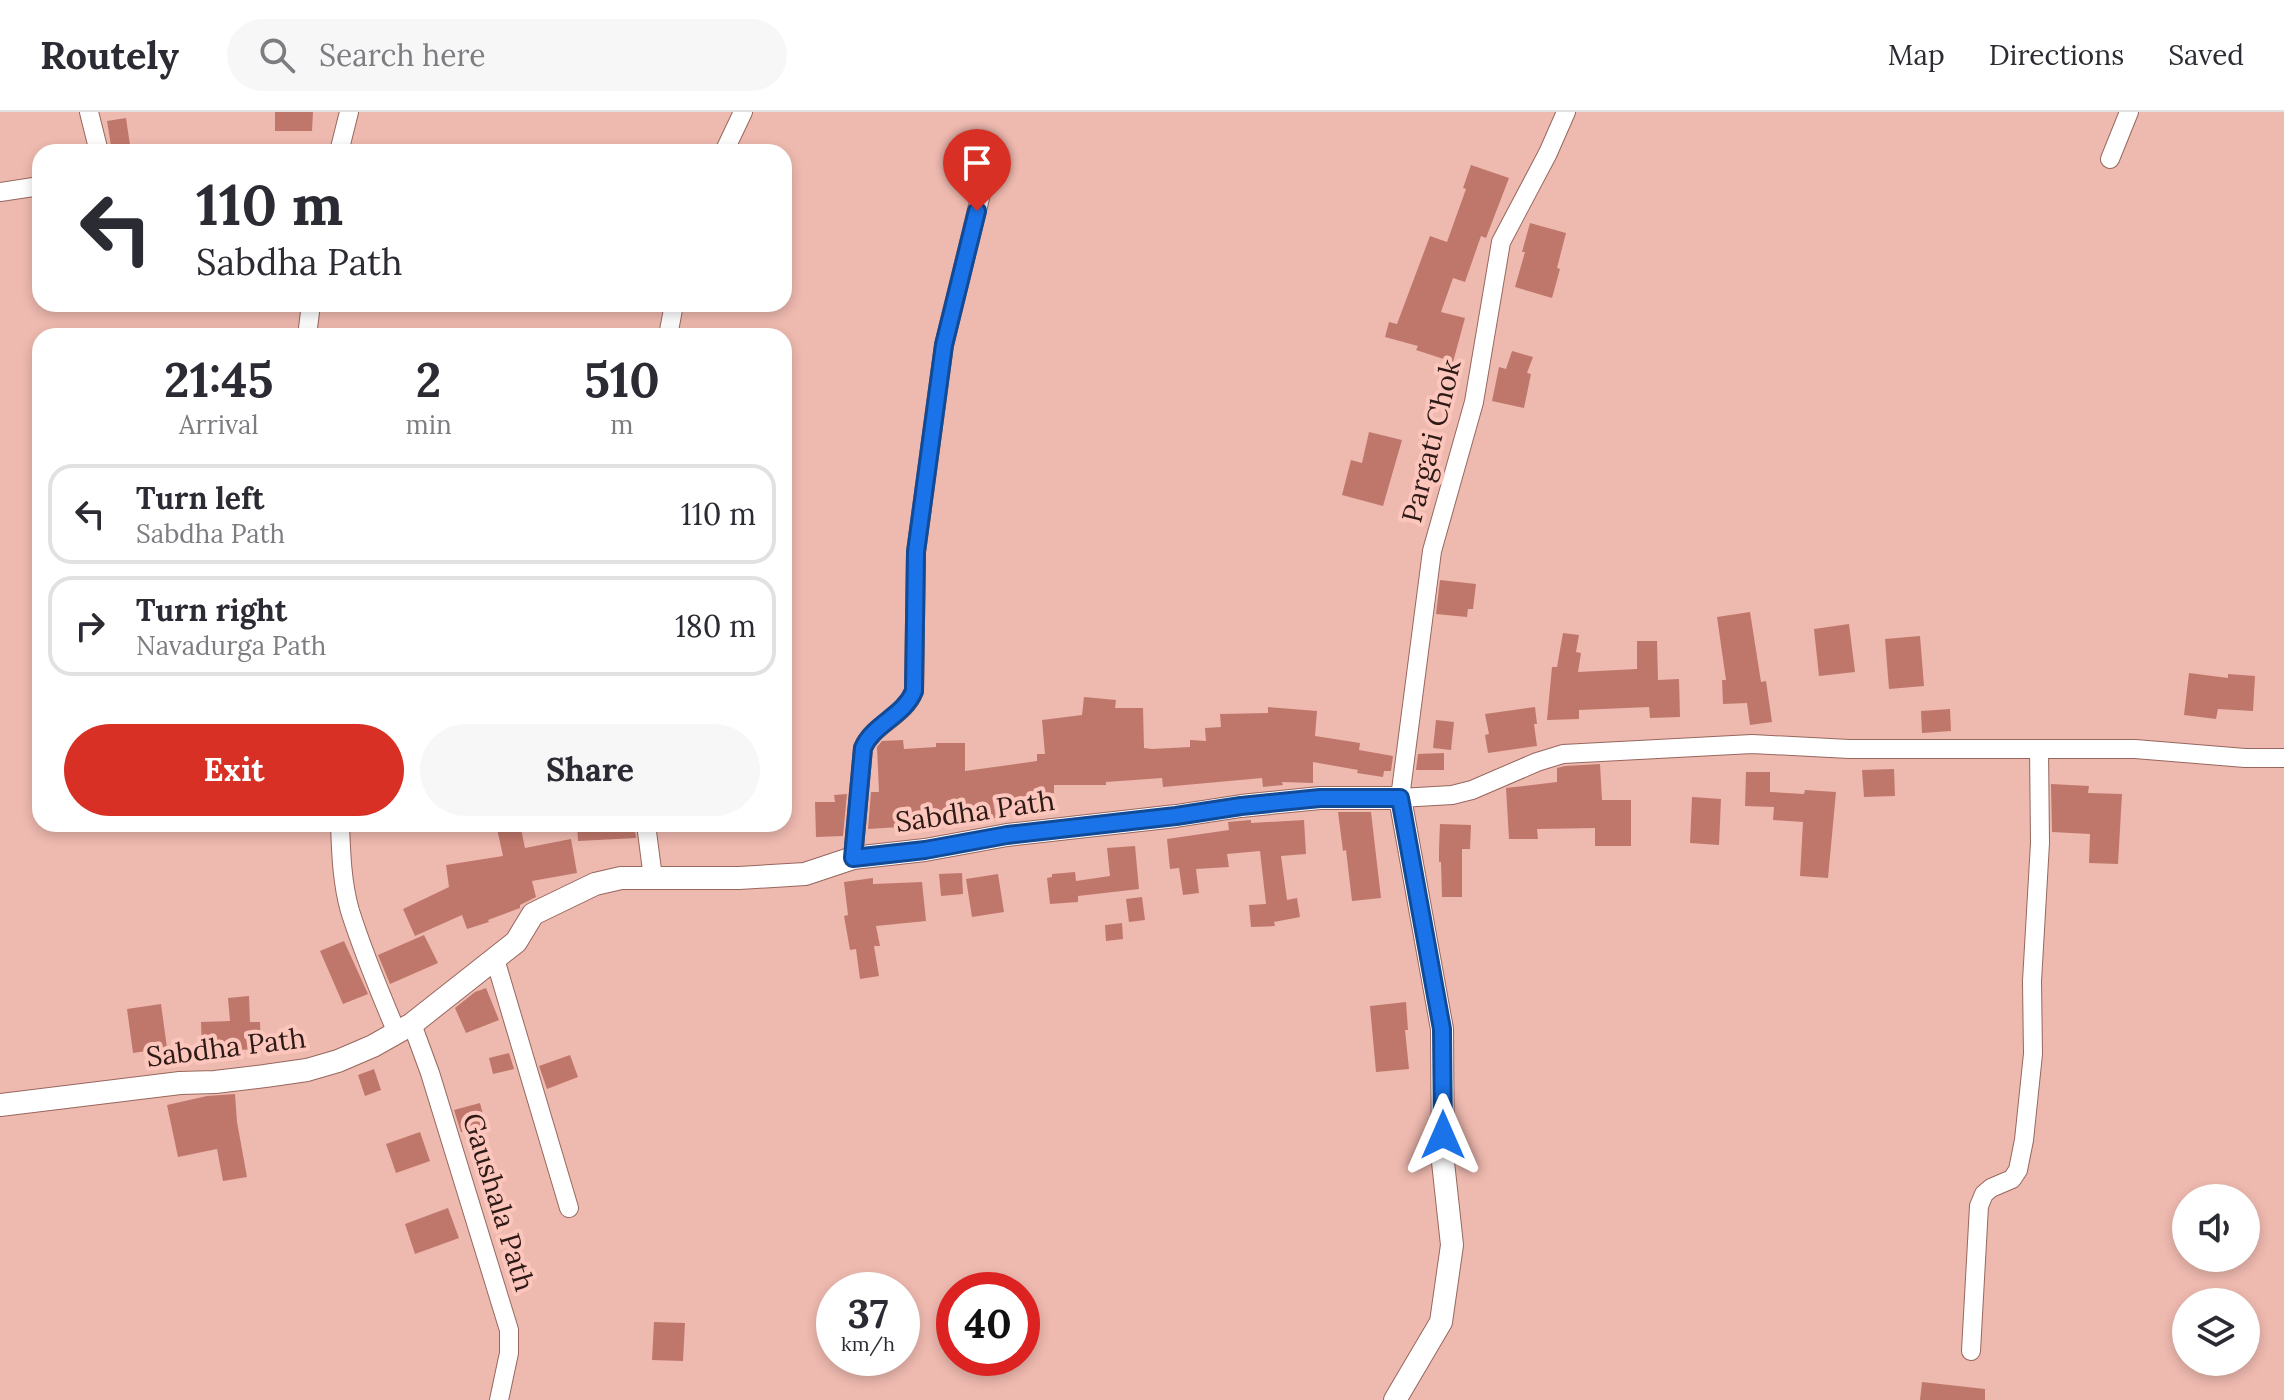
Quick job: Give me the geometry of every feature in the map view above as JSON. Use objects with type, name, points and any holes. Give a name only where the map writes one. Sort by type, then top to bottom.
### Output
[{"type":"street","points":[[89,112],[97,144]]},
{"type":"street","points":[[341,144],[349,112]]},
{"type":"street","points":[[728,144],[743,112]]},
{"type":"street","name":"Pargati Chok","points":[[1400,798],[1432,551],[1474,402],[1501,242],[1566,112]]},
{"type":"street","points":[[2110,159],[2129,112]]},
{"type":"street","points":[[853,858],[863,748],[869,736],[908,703],[914,691],[916,552],[944,345],[990,157]]},
{"type":"street","points":[[0,192],[32,187]]},
{"type":"street","points":[[1395,1400],[1441,1322],[1452,1245],[1443,1162],[1442,1029],[1400,798],[1452,795],[1472,790],[1537,762],[1563,754],[1592,751],[1752,744],[1849,749],[2135,749],[2284,758]]},
{"type":"street","points":[[1971,1351],[1979,1206],[1984,1194],[1991,1188],[2012,1179],[2018,1170],[2024,1140],[2033,1054],[2032,981],[2040,843],[2039,749]]},
{"type":"street","name":"Sabdha Path","points":[[0,1105],[180,1083],[228,1081],[307,1070],[338,1061],[404,1029],[516,942],[533,914],[595,884],[621,878],[739,878],[805,874],[853,858],[925,850],[1007,835],[1320,798],[1400,798]]},
{"type":"street","name":"Gaushala Path","points":[[340,832],[341,862],[349,909],[375,982],[430,1073],[509,1330],[509,1353],[499,1400]]},
{"type":"street","points":[[647,832],[653,878]]},
{"type":"street","points":[[495,959],[569,1208]]},
{"type":"building","points":[[275,112],[313,112],[312,131],[275,131]]},
{"type":"building","points":[[126,118],[130,144],[111,144],[107,121]]},
{"type":"building","points":[[1471,165],[1509,178],[1486,238],[1481,236],[1465,282],[1453,278],[1441,312],[1465,318],[1453,362],[1416,350],[1418,346],[1385,337],[1389,322],[1397,324],[1430,236],[1447,242]]},
{"type":"building","points":[[1530,223],[1566,233],[1552,298],[1515,287]]},
{"type":"building","points":[[1512,351],[1533,357],[1527,373],[1531,374],[1524,408],[1492,401],[1499,367],[1506,369]]},
{"type":"building","points":[[1369,432],[1402,440],[1383,506],[1342,495],[1351,460],[1362,463]]},
{"type":"building","points":[[1440,580],[1476,584],[1473,609],[1468,609],[1467,617],[1436,614]]},
{"type":"building","points":[[1750,612],[1761,682],[1766,681],[1772,722],[1750,725],[1747,703],[1723,704],[1722,680],[1726,680],[1717,617]]},
{"type":"building","points":[[1849,624],[1855,672],[1819,676],[1814,629]]},
{"type":"building","points":[[1563,633],[1579,635],[1576,652],[1581,653],[1578,672],[1637,669],[1637,641],[1657,641],[1658,680],[1679,679],[1680,717],[1650,718],[1649,707],[1579,710],[1579,719],[1547,720],[1552,667],[1557,667]]},
{"type":"building","points":[[1920,636],[1924,686],[1889,689],[1885,639]]},
{"type":"building","points":[[2189,673],[2228,678],[2228,674],[2255,676],[2253,711],[2218,709],[2216,719],[2184,715]]},
{"type":"building","points":[[1084,697],[1116,700],[1115,708],[1143,708],[1144,748],[1152,749],[1190,747],[1190,740],[1206,741],[1205,728],[1221,727],[1220,714],[1268,713],[1268,707],[1317,711],[1315,736],[1360,743],[1359,750],[1393,756],[1391,771],[1384,771],[1383,777],[1313,762],[1313,783],[1282,782],[1283,785],[1263,787],[1262,778],[1163,787],[1162,778],[1106,782],[1106,785],[1054,785],[1054,793],[993,801],[996,818],[972,821],[971,810],[899,816],[900,827],[868,829],[871,792],[879,792],[877,747],[882,741],[903,740],[904,749],[936,747],[936,743],[965,743],[965,771],[1037,761],[1037,754],[1045,754],[1042,720],[1082,715]]},
{"type":"building","points":[[1535,707],[1537,746],[1488,753],[1485,735],[1489,734],[1485,714]]},
{"type":"building","points":[[1950,709],[1951,731],[1922,733],[1921,711]]},
{"type":"building","points":[[1436,720],[1454,722],[1451,750],[1433,748]]},
{"type":"building","points":[[1444,753],[1444,770],[1416,770],[1418,754]]},
{"type":"building","points":[[1600,764],[1602,800],[1631,800],[1631,846],[1595,846],[1595,828],[1537,829],[1538,839],[1509,839],[1506,788],[1557,782],[1557,768]]},
{"type":"building","points":[[1894,769],[1895,796],[1864,797],[1862,770]]},
{"type":"building","points":[[1746,772],[1770,772],[1770,792],[1836,792],[1828,878],[1800,876],[1803,822],[1773,820],[1774,807],[1745,806]]},
{"type":"building","points":[[2051,784],[2089,786],[2088,793],[2122,794],[2118,864],[2089,863],[2090,834],[2052,832]]},
{"type":"building","points":[[847,794],[843,836],[816,837],[815,802],[835,802],[834,795]]},
{"type":"building","points":[[1692,797],[1721,799],[1719,845],[1690,843]]},
{"type":"building","points":[[1338,812],[1371,812],[1381,898],[1352,901]]},
{"type":"building","points":[[1251,820],[1251,823],[1304,820],[1306,854],[1281,856],[1287,900],[1297,898],[1300,917],[1274,922],[1275,926],[1251,927],[1249,905],[1266,904],[1260,851],[1227,854],[1229,867],[1196,869],[1199,893],[1183,895],[1179,868],[1170,869],[1167,839],[1229,830],[1228,822]]},
{"type":"building","points":[[1440,824],[1471,825],[1470,849],[1462,849],[1462,897],[1442,897]]},
{"type":"building","points":[[498,832],[522,832],[525,848],[571,839],[577,873],[532,881],[536,897],[489,922],[467,929],[462,915],[415,936],[403,909],[449,887],[446,865],[503,856]]},
{"type":"building","points":[[577,832],[635,832],[636,838],[578,841]]},
{"type":"building","points":[[1135,846],[1139,889],[1078,896],[1078,902],[1050,904],[1047,878],[1052,874],[1075,872],[1076,881],[1110,876],[1107,848]]},
{"type":"building","points":[[962,873],[963,894],[941,896],[939,874]]},
{"type":"building","points":[[998,874],[1004,912],[972,917],[966,879]]},
{"type":"building","points":[[873,878],[873,884],[922,882],[926,921],[876,926],[880,946],[874,946],[879,976],[860,979],[856,949],[850,950],[844,916],[848,915],[844,882]]},
{"type":"building","points":[[1142,897],[1145,920],[1129,922],[1126,899]]},
{"type":"building","points":[[1122,923],[1123,939],[1106,941],[1105,925]]},
{"type":"building","points":[[424,935],[438,963],[390,984],[378,955]]},
{"type":"building","points":[[344,941],[368,994],[343,1004],[320,951]]},
{"type":"building","points":[[486,988],[499,1020],[466,1033],[455,1008],[475,992]]},
{"type":"building","points":[[249,996],[250,1022],[260,1022],[261,1049],[202,1048],[201,1022],[230,1021],[228,998]]},
{"type":"building","points":[[1406,1002],[1409,1069],[1376,1072],[1370,1006]]},
{"type":"building","points":[[161,1004],[167,1048],[133,1053],[127,1009]]},
{"type":"building","points":[[509,1053],[514,1069],[493,1074],[489,1058]]},
{"type":"building","points":[[570,1055],[578,1077],[547,1089],[539,1066]]},
{"type":"building","points":[[374,1069],[381,1090],[365,1096],[358,1075]]},
{"type":"building","points":[[235,1094],[247,1177],[223,1181],[217,1149],[178,1157],[167,1105],[207,1096]]},
{"type":"building","points":[[480,1103],[486,1126],[461,1132],[454,1110]]},
{"type":"building","points":[[420,1132],[430,1161],[396,1173],[386,1144]]},
{"type":"building","points":[[448,1208],[459,1238],[415,1254],[405,1224]]},
{"type":"building","points":[[654,1322],[685,1323],[683,1361],[652,1360]]},
{"type":"building","points":[[1922,1382],[1985,1389],[1985,1400],[1920,1400]]},
{"type":"route","points":[[977,211],[944,345],[916,552],[914,691],[908,703],[869,736],[863,748],[853,858],[1241,806],[1320,798],[1400,798],[1442,1029],[1443,1135]]}]
